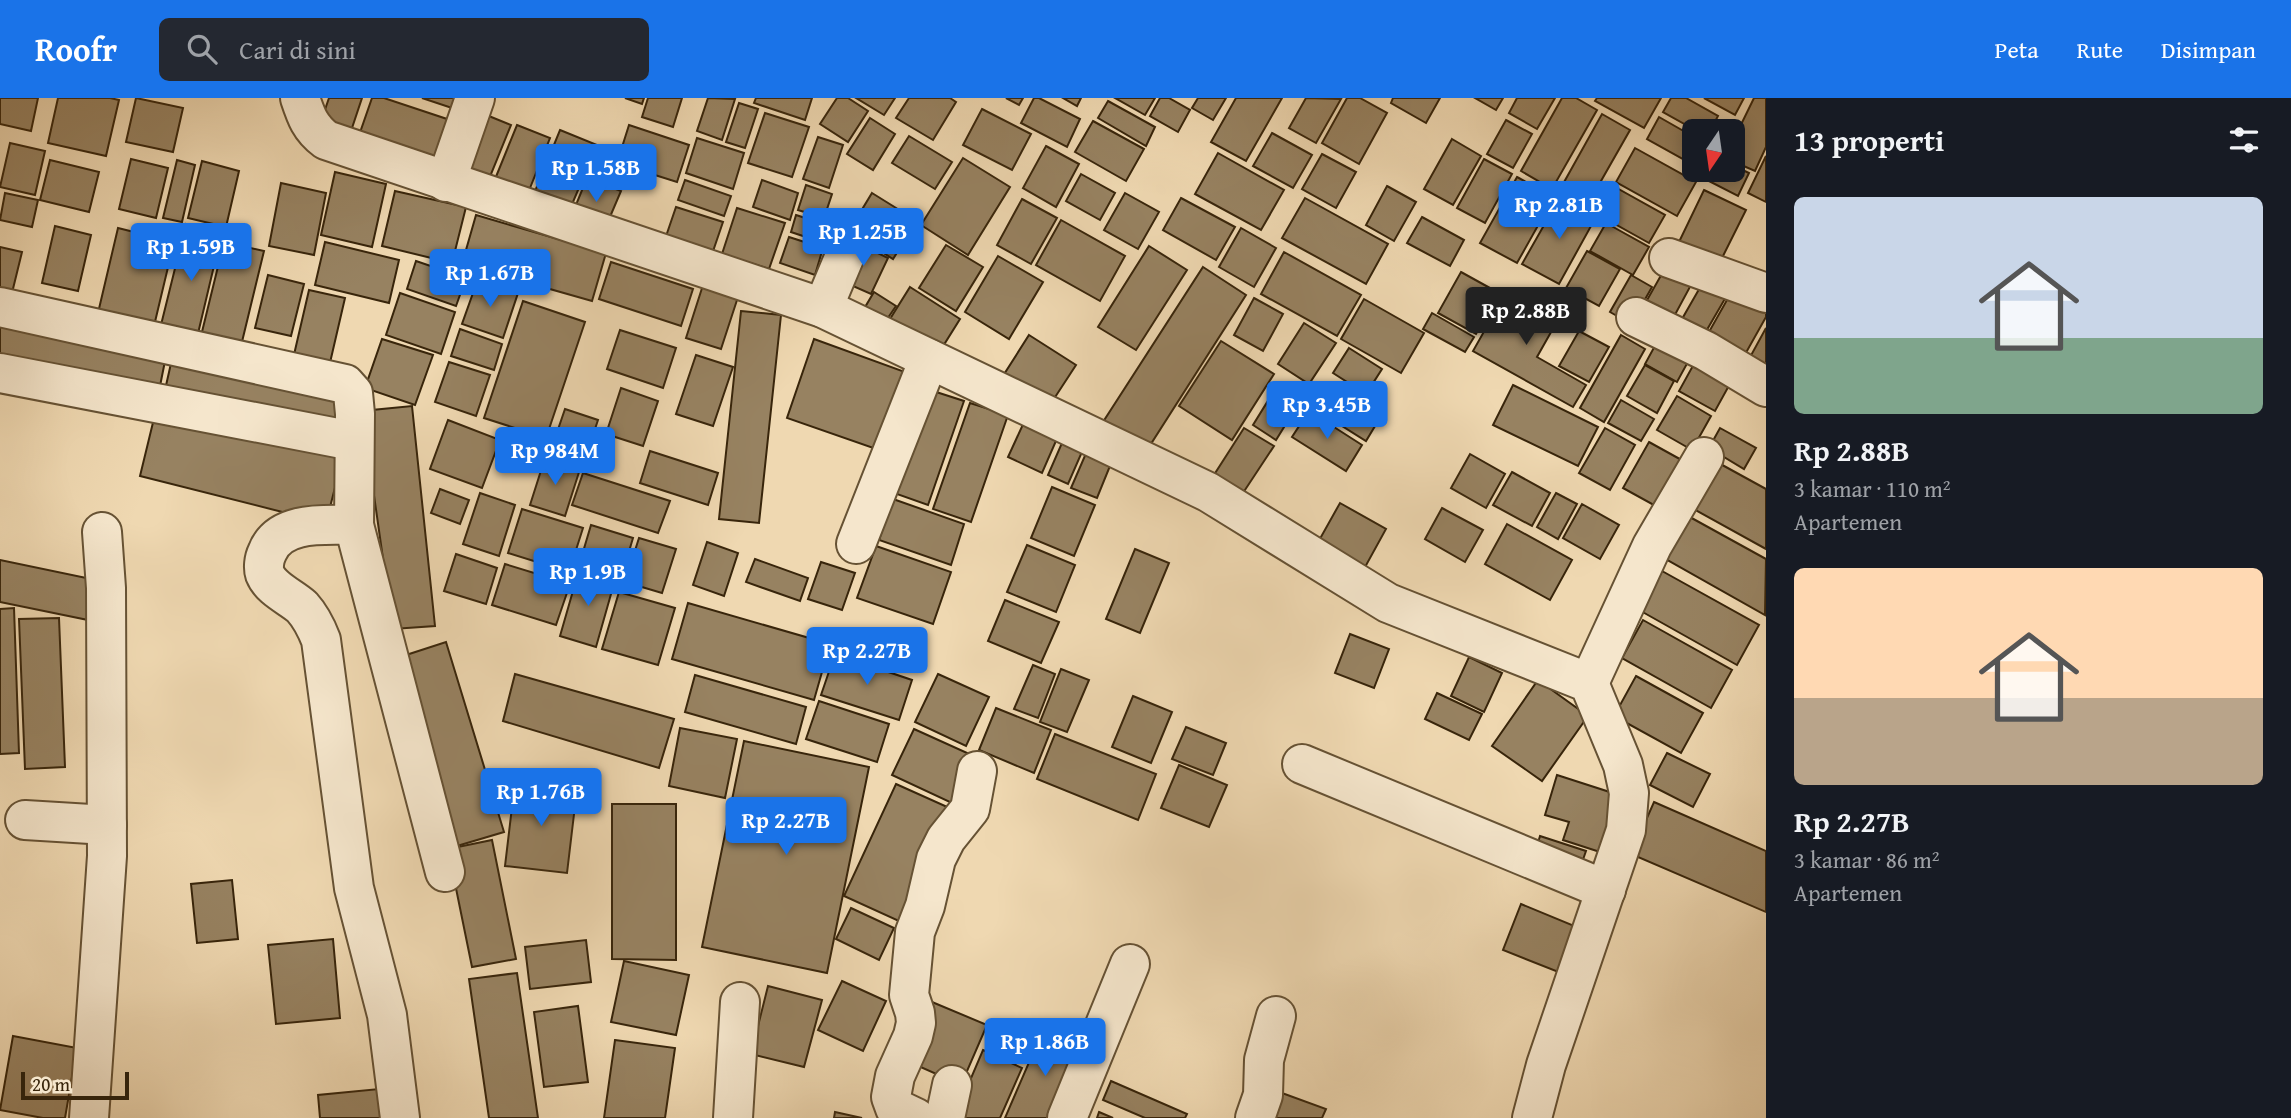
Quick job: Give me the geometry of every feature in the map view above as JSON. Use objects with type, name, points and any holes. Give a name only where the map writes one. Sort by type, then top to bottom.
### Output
[{"type":"street","points":[[300,98],[307,120],[315,132],[326,140],[823,308],[1208,492],[1388,603],[1589,683],[1623,765],[1629,793],[1626,830],[1546,1065],[1532,1118]]},
{"type":"street","points":[[446,182],[475,98]]},
{"type":"street","points":[[823,308],[849,246]]},
{"type":"street","points":[[1670,258],[1766,293]]},
{"type":"street","points":[[0,307],[345,384],[353,393],[354,525],[445,873]]},
{"type":"street","points":[[1636,317],[1706,351],[1766,387]]},
{"type":"street","points":[[856,544],[929,359]]},
{"type":"street","points":[[0,373],[353,441]]},
{"type":"street","points":[[1589,683],[1652,546],[1704,457]]},
{"type":"street","points":[[354,525],[322,525],[282,533],[267,550],[264,560],[265,573],[311,618],[321,640],[354,888],[387,1015],[400,1118]]},
{"type":"street","points":[[89,1118],[107,856],[106,588],[102,532]]},
{"type":"street","points":[[1302,764],[1606,890]]},
{"type":"street","points":[[916,1118],[895,1108],[891,1097],[895,1076],[916,1023],[909,995],[915,932],[922,916],[936,859],[946,839],[970,809],[977,771]]},
{"type":"street","points":[[25,820],[107,825]]},
{"type":"street","points":[[1067,1118],[1130,964]]},
{"type":"street","points":[[733,1118],[740,1002]]},
{"type":"street","points":[[1255,1118],[1263,1095],[1265,1060],[1276,1016]]},
{"type":"building","points":[[0,98],[38,98],[31,131],[0,124]]},
{"type":"building","points":[[58,98],[119,100],[106,156],[48,143]]},
{"type":"building","points":[[136,98],[183,108],[173,152],[126,142]]},
{"type":"building","points":[[329,98],[362,98],[348,140],[318,130]]},
{"type":"building","points":[[372,98],[384,98],[459,123],[440,176],[355,147]]},
{"type":"building","points":[[422,98],[463,98],[458,110]]},
{"type":"building","points":[[625,98],[644,98],[642,104]]},
{"type":"building","points":[[648,98],[682,98],[673,127],[642,117]]},
{"type":"building","points":[[708,98],[735,99],[722,140],[697,131]]},
{"type":"building","points":[[756,98],[812,98],[805,120],[754,103]]},
{"type":"building","points":[[837,98],[848,98],[868,111],[848,142],[820,124]]},
{"type":"building","points":[[856,98],[895,98],[884,115]]},
{"type":"building","points":[[909,98],[950,98],[956,102],[933,140],[896,118]]},
{"type":"building","points":[[1006,98],[1023,98],[1019,105]]},
{"type":"building","points":[[1034,98],[1080,119],[1067,147],[1021,123]]},
{"type":"building","points":[[1063,98],[1081,98],[1077,106]]},
{"type":"building","points":[[1115,98],[1155,98],[1145,115]]},
{"type":"building","points":[[1160,98],[1169,98],[1190,110],[1178,132],[1150,116]]},
{"type":"building","points":[[1198,98],[1226,98],[1213,120],[1192,108]]},
{"type":"building","points":[[1236,98],[1282,98],[1246,161],[1211,142]]},
{"type":"building","points":[[1306,98],[1341,99],[1316,143],[1289,128]]},
{"type":"building","points":[[1347,98],[1360,98],[1387,113],[1359,164],[1322,143]]},
{"type":"building","points":[[1393,98],[1440,98],[1426,123],[1391,103]]},
{"type":"building","points":[[1475,98],[1503,98],[1496,110]]},
{"type":"building","points":[[1517,98],[1555,98],[1537,129],[1509,113]]},
{"type":"building","points":[[1562,98],[1576,98],[1597,110],[1552,189],[1521,171]]},
{"type":"building","points":[[1597,98],[1661,98],[1644,128],[1595,101]]},
{"type":"building","points":[[1671,98],[1686,98],[1718,116],[1716,119],[1682,119],[1682,123],[1663,112]]},
{"type":"building","points":[[1704,98],[1744,98],[1735,115]]},
{"type":"building","points":[[1754,98],[1766,98],[1766,147],[1755,171],[1745,167],[1744,119]]},
{"type":"building","points":[[1108,101],[1155,127],[1146,146],[1098,118]]},
{"type":"building","points":[[739,103],[758,109],[745,148],[726,142]]},
{"type":"building","points":[[982,109],[1031,134],[1012,170],[963,145]]},
{"type":"building","points":[[479,112],[511,125],[485,189],[452,176]]},
{"type":"building","points":[[765,113],[809,127],[792,177],[748,163]]},
{"type":"building","points":[[1602,114],[1630,130],[1585,209],[1558,193]]},
{"type":"building","points":[[1659,117],[1682,130],[1682,158],[1647,139]]},
{"type":"building","points":[[870,118],[895,134],[873,170],[847,154]]},
{"type":"building","points":[[1506,120],[1532,134],[1513,168],[1487,154]]},
{"type":"building","points":[[1093,121],[1144,149],[1126,181],[1075,152]]},
{"type":"building","points":[[517,125],[550,138],[524,203],[491,189]]},
{"type":"building","points":[[629,125],[689,145],[677,182],[617,163]]},
{"type":"building","points":[[560,130],[597,145],[565,221],[529,206]]},
{"type":"building","points":[[1272,133],[1312,155],[1293,188],[1253,166]]},
{"type":"building","points":[[909,136],[952,162],[935,189],[892,163]]},
{"type":"building","points":[[818,137],[843,145],[829,188],[803,179]]},
{"type":"building","points":[[697,138],[744,153],[733,189],[686,173]]},
{"type":"building","points":[[1452,139],[1481,156],[1453,205],[1424,189]]},
{"type":"building","points":[[10,143],[45,151],[35,195],[0,187]]},
{"type":"building","points":[[1046,146],[1079,164],[1056,207],[1023,188]]},
{"type":"building","points":[[1635,148],[1682,174],[1682,182],[1696,182],[1677,216],[1616,182]]},
{"type":"building","points":[[1218,153],[1284,190],[1261,230],[1195,194]]},
{"type":"building","points":[[1322,154],[1356,172],[1336,208],[1302,189]]},
{"type":"building","points":[[1766,156],[1766,202],[1748,193]]},
{"type":"building","points":[[963,158],[1010,187],[968,255],[921,225]]},
{"type":"building","points":[[131,159],[168,168],[156,218],[119,209]]},
{"type":"building","points":[[1484,159],[1512,174],[1485,223],[1457,208]]},
{"type":"building","points":[[50,160],[99,172],[89,212],[40,200]]},
{"type":"building","points":[[177,160],[195,165],[182,222],[163,218]]},
{"type":"building","points":[[202,161],[239,171],[226,227],[188,218]]},
{"type":"building","points":[[335,172],[386,184],[372,247],[321,235]]},
{"type":"building","points":[[1081,174],[1115,193],[1100,220],[1066,201]]},
{"type":"building","points":[[1517,177],[1554,197],[1517,263],[1480,243]]},
{"type":"building","points":[[587,178],[621,191],[604,231],[571,217]]},
{"type":"building","points":[[685,180],[731,196],[724,216],[678,200]]},
{"type":"building","points":[[762,180],[798,193],[790,220],[753,207]]},
{"type":"building","points":[[1606,182],[1665,215],[1649,243],[1590,210]]},
{"type":"building","points":[[1711,182],[1745,182],[1738,196]]},
{"type":"building","points":[[281,183],[326,193],[314,255],[269,246]]},
{"type":"building","points":[[806,185],[832,194],[824,218],[798,210]]},
{"type":"building","points":[[1387,186],[1416,202],[1394,241],[1366,225]]},
{"type":"building","points":[[1704,190],[1746,210],[1719,264],[1678,244]]},
{"type":"building","points":[[395,191],[466,207],[452,263],[382,246]]},
{"type":"building","points":[[5,193],[38,200],[32,227],[0,220]]},
{"type":"building","points":[[872,193],[917,221],[893,259],[849,231]]},
{"type":"building","points":[[1125,193],[1159,212],[1138,249],[1104,230]]},
{"type":"building","points":[[1560,197],[1596,217],[1559,284],[1522,264]]},
{"type":"building","points":[[1181,198],[1235,227],[1216,260],[1163,230]]},
{"type":"building","points":[[1305,198],[1388,244],[1366,284],[1282,238]]},
{"type":"building","points":[[1022,199],[1057,218],[1031,264],[997,245]]},
{"type":"building","points":[[676,207],[723,222],[710,260],[663,245]]},
{"type":"building","points":[[737,208],[785,223],[769,269],[722,254]]},
{"type":"building","points":[[476,215],[606,253],[592,301],[462,264]]},
{"type":"building","points":[[796,215],[836,228],[830,245],[791,232]]},
{"type":"building","points":[[1422,217],[1464,240],[1450,266],[1407,243]]},
{"type":"building","points":[[1061,220],[1125,256],[1100,301],[1036,265]]},
{"type":"building","points":[[1606,223],[1649,247],[1633,275],[1590,251]]},
{"type":"building","points":[[186,224],[222,232],[196,342],[159,333]]},
{"type":"building","points":[[55,226],[91,235],[78,291],[42,283]]},
{"type":"building","points":[[118,228],[174,242],[154,326],[98,313]]},
{"type":"building","points":[[1241,228],[1276,248],[1254,287],[1219,267]]},
{"type":"building","points":[[789,237],[823,248],[815,275],[780,263]]},
{"type":"building","points":[[224,242],[264,251],[240,350],[200,340]]},
{"type":"building","points":[[325,242],[399,260],[389,303],[315,285]]},
{"type":"building","points":[[855,242],[888,258],[871,294],[837,279]]},
{"type":"building","points":[[946,245],[983,267],[956,311],[919,288]]},
{"type":"building","points":[[1149,246],[1187,270],[1136,350],[1098,327]]},
{"type":"building","points":[[0,247],[22,252],[10,301],[0,299]]},
{"type":"building","points":[[1587,251],[1620,269],[1599,306],[1566,288]]},
{"type":"building","points":[[1284,252],[1361,295],[1337,336],[1261,294]]},
{"type":"building","points":[[998,256],[1043,282],[1009,339],[965,312]]},
{"type":"building","points":[[416,261],[466,278],[456,306],[407,289]]},
{"type":"building","points":[[611,262],[693,289],[681,326],[599,299]]},
{"type":"building","points":[[1203,267],[1246,295],[1147,450],[1103,422]]},
{"type":"building","points":[[1664,270],[1691,285],[1670,324],[1642,309]]},
{"type":"building","points":[[1461,272],[1499,293],[1476,334],[1438,313]]},
{"type":"building","points":[[268,275],[304,284],[291,336],[255,328]]},
{"type":"building","points":[[1631,275],[1652,287],[1631,324],[1610,312]]},
{"type":"building","points":[[478,279],[518,293],[503,338],[462,324]]},
{"type":"building","points":[[1702,284],[1726,297],[1701,340],[1678,326]]},
{"type":"building","points":[[1736,284],[1766,301],[1766,317],[1738,367],[1701,346]]},
{"type":"building","points":[[703,285],[738,297],[721,349],[686,338]]},
{"type":"building","points":[[910,287],[960,319],[935,359],[885,327]]},
{"type":"building","points":[[1508,289],[1559,318],[1537,357],[1586,385],[1573,407],[1473,351]]},
{"type":"building","points":[[309,290],[345,298],[329,367],[293,359]]},
{"type":"building","points":[[874,292],[896,306],[879,331],[858,319]]},
{"type":"building","points":[[400,293],[455,312],[441,354],[386,335]]},
{"type":"building","points":[[1254,298],[1283,314],[1263,351],[1234,335]]},
{"type":"building","points":[[1364,299],[1424,333],[1401,373],[1341,339]]},
{"type":"building","points":[[523,301],[585,322],[546,438],[484,418]]},
{"type":"building","points":[[741,311],[781,315],[759,523],[719,519]]},
{"type":"building","points":[[0,313],[168,346],[158,396],[0,365]]},
{"type":"building","points":[[1432,313],[1474,337],[1465,352],[1423,329]]},
{"type":"building","points":[[1304,323],[1336,343],[1309,384],[1278,364]]},
{"type":"building","points":[[1766,328],[1766,383],[1743,370]]},
{"type":"building","points":[[460,329],[502,344],[494,370],[451,356]]},
{"type":"building","points":[[620,330],[676,348],[663,388],[607,369]]},
{"type":"building","points":[[1579,331],[1609,347],[1589,382],[1559,366]]},
{"type":"building","points":[[1029,335],[1076,365],[1048,408],[1001,379]]},
{"type":"building","points":[[1621,335],[1645,349],[1604,422],[1580,408]]},
{"type":"building","points":[[382,339],[433,355],[415,405],[365,388]]},
{"type":"building","points":[[814,339],[905,372],[879,450],[787,418]]},
{"type":"building","points":[[1221,341],[1274,374],[1232,440],[1179,406]]},
{"type":"building","points":[[1657,342],[1689,360],[1677,382],[1645,364]]},
{"type":"building","points":[[1349,348],[1382,369],[1366,394],[1333,373]]},
{"type":"building","points":[[174,350],[347,392],[338,432],[165,390]]},
{"type":"building","points":[[696,355],[733,367],[713,426],[676,414]]},
{"type":"building","points":[[449,362],[490,375],[476,416],[435,402]]},
{"type":"building","points":[[1695,362],[1731,382],[1715,411],[1679,391]]},
{"type":"building","points":[[1645,365],[1674,381],[1657,413],[1627,396]]},
{"type":"building","points":[[1330,385],[1381,416],[1366,441],[1315,409]]},
{"type":"building","points":[[1513,385],[1598,427],[1578,466],[1493,425]]},
{"type":"building","points":[[621,388],[658,401],[643,446],[606,434]]},
{"type":"building","points":[[930,390],[964,401],[928,505],[894,493]]},
{"type":"building","points":[[1274,391],[1297,406],[1276,440],[1253,425]]},
{"type":"building","points":[[1677,396],[1711,416],[1692,450],[1657,430]]},
{"type":"building","points":[[1621,400],[1654,419],[1641,441],[1608,423]]},
{"type":"building","points":[[970,403],[1008,415],[971,522],[933,509]]},
{"type":"building","points":[[157,406],[344,452],[326,523],[140,476]]},
{"type":"building","points":[[412,406],[435,626],[393,629],[362,411]]},
{"type":"building","points":[[565,409],[598,420],[584,462],[551,450]]},
{"type":"building","points":[[1309,411],[1362,445],[1346,471],[1292,437]]},
{"type":"building","points":[[448,420],[500,440],[482,488],[430,469]]},
{"type":"building","points":[[1025,420],[1059,434],[1042,473],[1008,457]]},
{"type":"building","points":[[1244,428],[1274,446],[1241,496],[1212,478]]},
{"type":"building","points":[[1605,428],[1635,445],[1610,490],[1579,473]]},
{"type":"building","points":[[1720,428],[1756,448],[1744,469],[1709,448]]},
{"type":"building","points":[[1065,436],[1085,445],[1068,484],[1048,475]]},
{"type":"building","points":[[1649,442],[1687,463],[1661,509],[1623,488]]},
{"type":"building","points":[[650,451],[718,473],[708,505],[640,483]]},
{"type":"building","points":[[1087,451],[1112,461],[1097,498],[1071,488]]},
{"type":"building","points":[[1470,454],[1505,474],[1486,508],[1451,488]]},
{"type":"building","points":[[545,458],[580,469],[565,516],[530,505]]},
{"type":"building","points":[[1715,461],[1766,489],[1766,549],[1690,507]]},
{"type":"building","points":[[1512,472],[1550,493],[1532,526],[1493,505]]},
{"type":"building","points":[[583,473],[670,501],[658,533],[572,505]]},
{"type":"building","points":[[1052,487],[1095,505],[1074,556],[1031,538]]},
{"type":"building","points":[[440,489],[469,500],[460,524],[431,513]]},
{"type":"building","points":[[480,493],[515,505],[499,556],[463,544]]},
{"type":"building","points":[[1556,493],[1577,504],[1558,539],[1537,527]]},
{"type":"building","points":[[893,499],[964,524],[951,565],[879,540]]},
{"type":"building","points":[[1340,503],[1386,529],[1364,569],[1317,544]]},
{"type":"building","points":[[1582,504],[1619,525],[1600,559],[1563,538]]},
{"type":"building","points":[[1442,508],[1483,530],[1465,562],[1425,539]]},
{"type":"building","points":[[522,509],[583,528],[569,572],[508,553]]},
{"type":"building","points":[[1688,516],[1766,559],[1765,615],[1664,558]]},
{"type":"building","points":[[1507,524],[1572,560],[1550,600],[1485,564]]},
{"type":"building","points":[[591,525],[633,538],[622,575],[580,562]]},
{"type":"building","points":[[639,538],[676,549],[662,593],[625,582]]},
{"type":"building","points":[[707,542],[738,553],[724,596],[693,585]]},
{"type":"building","points":[[1027,545],[1075,565],[1056,612],[1007,592]]},
{"type":"building","points":[[876,546],[951,572],[933,624],[857,598]]},
{"type":"building","points":[[1135,549],[1169,563],[1140,633],[1106,619]]},
{"type":"building","points":[[456,554],[497,568],[486,604],[444,591]]},
{"type":"building","points":[[755,559],[808,578],[800,601],[746,582]]},
{"type":"building","points":[[0,560],[96,580],[88,620],[0,602]]},
{"type":"building","points":[[821,562],[855,573],[842,610],[808,599]]},
{"type":"building","points":[[505,564],[570,584],[556,625],[492,605]]},
{"type":"building","points":[[579,570],[615,580],[596,647],[560,636]]},
{"type":"building","points":[[1662,571],[1759,625],[1737,665],[1639,610]]},
{"type":"building","points":[[619,592],[675,608],[658,665],[602,649]]},
{"type":"building","points":[[1005,600],[1059,622],[1041,663],[988,641]]},
{"type":"building","points":[[688,603],[830,644],[814,700],[672,659]]},
{"type":"building","points":[[14,608],[19,753],[0,754],[0,609]]},
{"type":"building","points":[[59,618],[65,767],[25,769],[19,619]]},
{"type":"building","points":[[1643,620],[1732,670],[1711,708],[1622,658]]},
{"type":"building","points":[[1350,634],[1389,649],[1374,688],[1335,673]]},
{"type":"building","points":[[446,642],[504,832],[457,846],[400,657]]},
{"type":"building","points":[[835,654],[912,680],[899,720],[821,695]]},
{"type":"building","points":[[1469,657],[1502,673],[1484,712],[1451,696]]},
{"type":"building","points":[[1033,665],[1055,674],[1038,718],[1014,709]]},
{"type":"building","points":[[1061,669],[1089,680],[1067,732],[1040,722]]},
{"type":"building","points":[[515,674],[674,719],[659,768],[503,721]]},
{"type":"building","points":[[938,674],[989,697],[966,746],[915,722]]},
{"type":"building","points":[[695,675],[806,707],[796,744],[685,712]]},
{"type":"building","points":[[1636,676],[1703,713],[1681,753],[1614,716]]},
{"type":"building","points":[[1538,680],[1588,716],[1542,781],[1492,746]]},
{"type":"building","points":[[1437,693],[1482,714],[1469,740],[1425,719]]},
{"type":"building","points":[[1133,696],[1172,712],[1151,763],[1112,747]]},
{"type":"building","points":[[819,701],[889,724],[877,762],[806,739]]},
{"type":"building","points":[[996,708],[1051,730],[1034,773],[979,750]]},
{"type":"building","points":[[1186,727],[1226,743],[1213,775],[1172,759]]},
{"type":"building","points":[[680,728],[737,739],[725,798],[669,786]]},
{"type":"building","points":[[914,729],[976,757],[954,804],[892,775]]},
{"type":"building","points":[[1055,734],[1156,774],[1138,820],[1037,779]]},
{"type":"building","points":[[744,741],[869,767],[827,973],[702,947]]},
{"type":"building","points":[[1667,753],[1710,774],[1693,807],[1650,785]]},
{"type":"building","points":[[1179,765],[1227,785],[1209,827],[1161,808]]},
{"type":"building","points":[[1557,775],[1622,796],[1603,853],[1563,840],[1569,822],[1545,815]]},
{"type":"building","points":[[515,782],[577,789],[567,873],[505,866]]},
{"type":"building","points":[[896,784],[954,810],[901,922],[844,896]]},
{"type":"building","points":[[1654,802],[1766,851],[1766,912],[1631,854]]},
{"type":"building","points":[[612,804],[676,804],[676,960],[612,959]]},
{"type":"building","points":[[1540,836],[1586,851],[1579,871],[1534,856]]},
{"type":"building","points":[[492,840],[516,959],[472,967],[448,849]]},
{"type":"building","points":[[232,880],[238,939],[197,943],[191,884]]},
{"type":"building","points":[[1521,904],[1584,930],[1566,975],[1503,950]]},
{"type":"building","points":[[851,908],[894,928],[879,960],[836,939]]},
{"type":"building","points":[[333,939],[340,1018],[276,1024],[268,945]]},
{"type":"building","points":[[586,940],[591,982],[530,989],[525,947]]},
{"type":"building","points":[[624,961],[689,975],[676,1035],[611,1022]]},
{"type":"building","points":[[517,973],[538,1118],[489,1118],[469,979]]},
{"type":"building","points":[[842,981],[886,1001],[863,1051],[818,1030]]},
{"type":"building","points":[[768,986],[822,1000],[804,1067],[751,1054]]},
{"type":"building","points":[[932,1002],[987,1025],[961,1085],[907,1061]]},
{"type":"building","points":[[578,1006],[588,1082],[544,1087],[534,1012]]},
{"type":"building","points":[[1043,1030],[1083,1047],[1052,1118],[1005,1118]]},
{"type":"building","points":[[13,1036],[77,1048],[65,1118],[43,1118],[0,1110]]},
{"type":"building","points":[[615,1040],[675,1048],[665,1118],[604,1118]]},
{"type":"building","points":[[983,1050],[1022,1068],[1000,1118],[954,1118]]},
{"type":"building","points":[[1111,1081],[1187,1114],[1185,1118],[1145,1118],[1103,1100]]},
{"type":"building","points":[[379,1089],[382,1118],[320,1118],[318,1095]]},
{"type":"building","points":[[1271,1089],[1326,1109],[1322,1118],[1260,1118]]},
{"type":"building","points":[[835,1112],[862,1118],[834,1118]]},
{"type":"building","points":[[1099,1112],[1113,1118],[1097,1118]]}]
